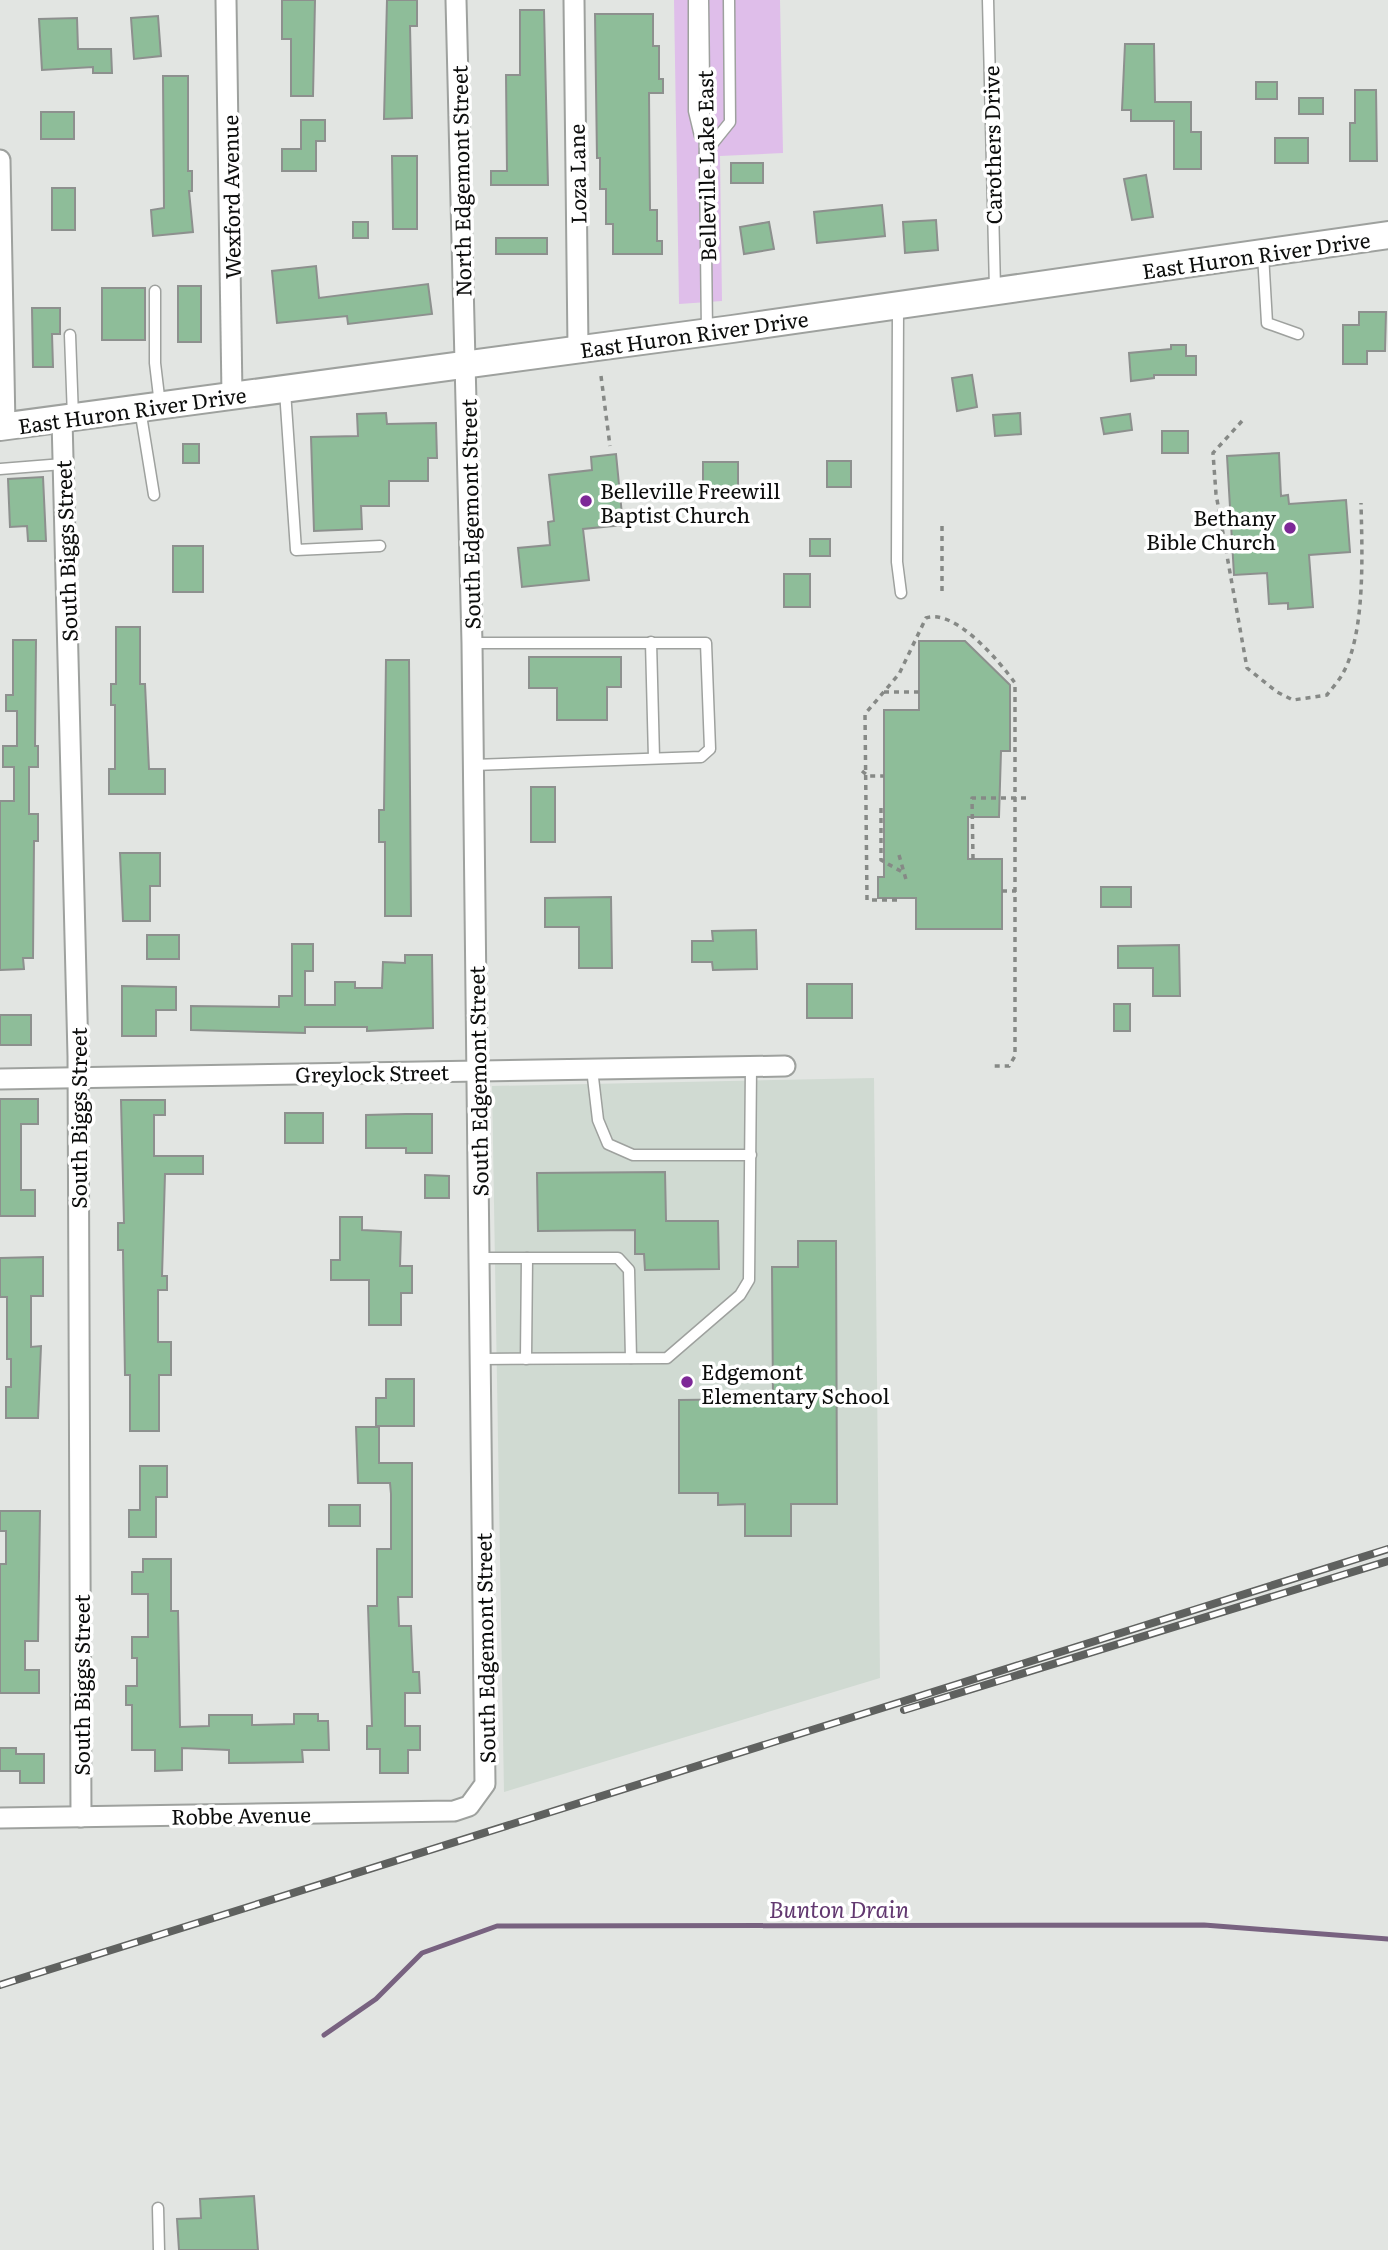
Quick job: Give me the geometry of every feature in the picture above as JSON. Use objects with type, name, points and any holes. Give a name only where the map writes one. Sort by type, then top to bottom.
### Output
[{"type":"main road","name":"East Huron River Drive","points":[[2,427],[707,332],[1388,235]]},
{"type":"street","name":"Wexford Avenue","points":[[226,0],[232,395]]},
{"type":"street","name":"North Edgemont Street","points":[[456,0],[465,363]]},
{"type":"street","name":"Loza Lane","points":[[574,0],[578,348]]},
{"type":"street","points":[[0,160],[2,427]]},
{"type":"street","name":"South Edgemont Street","points":[[465,363],[472,643],[486,1776],[478,1798]]},
{"type":"street","name":"South Biggs Street","points":[[67,418],[63,464],[77,1078],[81,1817]]},
{"type":"street","name":"Greylock Street","points":[[0,1079],[785,1066]]},
{"type":"street","name":"Robbe Avenue","points":[[0,1818],[454,1811],[469,1806],[478,1798]]},
{"type":"lane","points":[[694,0],[694,111],[705,153]]},
{"type":"lane","name":"Belleville Lake East","points":[[703,0],[707,332]]},
{"type":"lane","points":[[705,153],[730,122],[729,0]]},
{"type":"lane","name":"Carothers Drive","points":[[988,0],[995,289]]},
{"type":"lane","points":[[1263,254],[1267,323],[1298,334]]},
{"type":"lane","points":[[154,495],[150,407],[155,363],[155,291]]},
{"type":"lane","points":[[898,304],[897,562],[901,593]]},
{"type":"lane","points":[[67,418],[70,335]]},
{"type":"lane","points":[[285,387],[296,550],[380,546]]},
{"type":"lane","points":[[0,469],[63,464]]},
{"type":"lane","points":[[652,642],[654,758]]},
{"type":"lane","points":[[472,643],[701,642],[708,648],[710,749],[701,757],[472,765]]},
{"type":"lane","points":[[480,1360],[667,1358],[740,1295],[749,1280],[751,1067]]},
{"type":"lane","points":[[592,1069],[598,1120],[608,1144],[633,1155],[751,1155]]},
{"type":"lane","points":[[479,1258],[618,1258],[629,1270],[631,1358]]},
{"type":"lane","points":[[526,1359],[527,1258]]},
{"type":"lane","points":[[159,2208],[159,2250]]},
{"type":"path","points":[[601,376],[610,446]]},
{"type":"path","points":[[1242,421],[1213,453],[1216,494],[1236,617],[1247,668],[1277,692],[1293,700],[1327,695],[1344,673],[1355,637],[1362,562],[1361,502]]},
{"type":"path","points":[[942,526],[942,595]]},
{"type":"path","points":[[897,900],[867,900],[865,714],[912,652],[920,626],[926,618],[937,616],[953,622],[975,638],[1015,683],[1016,1056],[1009,1066],[991,1066]]},
{"type":"path","points":[[884,692],[919,692]]},
{"type":"path","points":[[864,772],[884,776]]},
{"type":"path","points":[[973,859],[972,798],[1028,798]]},
{"type":"path","points":[[881,808],[881,860],[904,873]]},
{"type":"path","points":[[899,855],[907,883]]},
{"type":"path","points":[[1002,891],[1016,891]]},
{"type":"shaded area","points":[[674,0],[780,0],[783,153],[720,156],[722,301],[679,304]]},
{"type":"shaded area","name":"Edgemont Elementary School","points":[[874,1078],[880,1678],[504,1792],[492,1086]]},
{"type":"building","points":[[282,0],[315,0],[313,96],[291,96],[291,39],[282,39]]},
{"type":"building","points":[[387,0],[417,0],[417,26],[410,26],[412,118],[384,119]]},
{"type":"building","points":[[520,10],[544,10],[548,185],[491,185],[491,171],[507,171],[506,75],[520,75]]},
{"type":"building","points":[[595,14],[653,14],[653,46],[659,46],[659,79],[663,79],[663,93],[649,93],[650,210],[657,210],[657,241],[662,241],[662,254],[613,254],[613,224],[606,224],[606,189],[600,189],[600,158],[597,158]]},
{"type":"building","points":[[158,16],[161,56],[134,59],[131,18]]},
{"type":"building","points":[[77,18],[78,49],[111,49],[112,73],[93,73],[93,67],[42,70],[39,19]]},
{"type":"building","points":[[1125,44],[1154,44],[1155,102],[1191,102],[1191,132],[1201,132],[1201,169],[1174,169],[1174,121],[1131,121],[1131,110],[1122,110]]},
{"type":"building","points":[[163,76],[188,76],[188,171],[192,171],[192,191],[189,191],[193,232],[153,236],[151,210],[164,208]]},
{"type":"building","points":[[1256,82],[1277,82],[1277,99],[1256,99]]},
{"type":"building","points":[[1355,90],[1376,90],[1377,161],[1350,161],[1350,123],[1355,123]]},
{"type":"building","points":[[1299,98],[1323,98],[1323,114],[1299,114]]},
{"type":"building","points":[[41,112],[74,112],[74,139],[41,139]]},
{"type":"building","points":[[301,120],[325,120],[325,141],[316,141],[316,171],[282,171],[282,149],[301,149]]},
{"type":"building","points":[[1275,138],[1308,138],[1308,163],[1275,163]]},
{"type":"building","points":[[392,156],[417,156],[417,229],[393,229]]},
{"type":"building","points":[[731,163],[763,163],[763,183],[731,183]]},
{"type":"building","points":[[1146,175],[1153,217],[1132,220],[1124,179]]},
{"type":"building","points":[[52,188],[75,188],[75,230],[52,230]]},
{"type":"building","points":[[882,205],[885,236],[817,243],[814,212]]},
{"type":"building","points":[[936,220],[938,250],[905,253],[903,222]]},
{"type":"building","points":[[353,222],[368,222],[368,238],[353,238]]},
{"type":"building","points":[[769,222],[774,249],[744,254],[740,227]]},
{"type":"building","points":[[496,238],[547,238],[547,254],[496,254]]},
{"type":"building","points":[[316,266],[319,298],[428,284],[432,314],[348,324],[347,316],[277,323],[272,271]]},
{"type":"building","points":[[178,286],[201,286],[201,342],[178,342]]},
{"type":"building","points":[[102,288],[145,288],[145,340],[102,340]]},
{"type":"building","points":[[32,308],[60,308],[60,334],[52,334],[53,367],[33,367]]},
{"type":"building","points":[[1359,312],[1386,312],[1385,351],[1367,351],[1367,364],[1343,364],[1343,325],[1359,325]]},
{"type":"building","points":[[1171,345],[1186,345],[1186,356],[1196,356],[1196,375],[1154,375],[1154,378],[1131,381],[1129,353],[1171,349]]},
{"type":"building","points":[[972,375],[977,407],[957,411],[952,378]]},
{"type":"building","points":[[386,413],[387,424],[436,423],[437,458],[428,458],[428,481],[389,481],[389,506],[361,506],[362,529],[314,531],[311,437],[358,436],[357,414]]},
{"type":"building","points":[[1020,413],[1021,434],[995,436],[993,415]]},
{"type":"building","points":[[1130,414],[1132,430],[1104,434],[1101,418]]},
{"type":"building","points":[[1162,431],[1188,431],[1188,453],[1162,453]]},
{"type":"building","points":[[183,444],[199,444],[199,463],[183,463]]},
{"type":"building","name":"Bethany Bible Church","points":[[1279,453],[1281,496],[1288,495],[1289,504],[1346,500],[1350,552],[1309,555],[1313,607],[1288,609],[1288,603],[1269,604],[1267,573],[1234,575],[1227,456]]},
{"type":"building","points":[[616,454],[623,525],[583,529],[589,580],[522,587],[518,548],[550,545],[548,522],[554,521],[549,475],[592,470],[591,457]]},
{"type":"building","points":[[827,461],[851,461],[851,487],[827,487]]},
{"type":"building","points":[[703,462],[738,462],[738,490],[703,490]]},
{"type":"building","points":[[43,477],[46,541],[28,541],[27,526],[10,527],[8,479]]},
{"type":"building","points":[[810,539],[830,539],[830,556],[810,556]]},
{"type":"building","points":[[173,546],[203,546],[203,592],[173,592]]},
{"type":"building","points":[[784,574],[810,574],[810,607],[784,607]]},
{"type":"building","points":[[116,627],[140,627],[140,684],[145,684],[149,769],[165,769],[165,794],[109,794],[109,769],[115,769],[115,705],[111,705],[111,684],[116,684]]},
{"type":"building","points":[[13,640],[36,640],[35,746],[38,746],[38,767],[29,767],[29,814],[38,814],[38,841],[34,841],[33,958],[23,958],[24,969],[0,970],[0,801],[14,801],[14,767],[3,767],[3,746],[17,746],[17,711],[6,711],[6,695],[13,695]]},
{"type":"building","points":[[919,641],[965,641],[1010,685],[1010,751],[1001,751],[999,817],[968,817],[968,859],[1002,859],[1002,929],[916,929],[916,898],[878,898],[878,877],[884,877],[884,710],[919,710]]},
{"type":"building","points":[[529,657],[621,657],[621,687],[607,687],[607,720],[557,720],[557,688],[529,688]]},
{"type":"building","points":[[386,660],[409,660],[411,916],[385,916],[385,842],[379,842],[379,810],[384,810]]},
{"type":"building","points":[[531,787],[555,787],[555,842],[531,842]]},
{"type":"building","points":[[120,853],[160,853],[160,886],[150,886],[150,921],[123,921]]},
{"type":"building","points":[[1101,887],[1131,887],[1131,907],[1101,907]]},
{"type":"building","points":[[611,897],[612,968],[579,968],[579,927],[545,927],[545,898]]},
{"type":"building","points":[[756,930],[757,969],[713,970],[712,962],[692,962],[692,941],[713,941],[712,931]]},
{"type":"building","points":[[147,935],[179,935],[179,959],[147,959]]},
{"type":"building","points":[[292,944],[313,944],[313,971],[305,971],[305,1005],[335,1005],[335,982],[355,982],[355,988],[382,988],[383,962],[405,963],[405,955],[432,955],[433,1028],[367,1031],[367,1027],[305,1027],[305,1033],[191,1030],[191,1006],[279,1007],[279,996],[292,996]]},
{"type":"building","points":[[1179,945],[1180,996],[1153,996],[1153,968],[1118,968],[1118,946]]},
{"type":"building","points":[[807,984],[852,984],[852,1018],[807,1018]]},
{"type":"building","points":[[122,986],[176,987],[176,1010],[156,1010],[156,1036],[122,1036]]},
{"type":"building","points":[[1114,1004],[1130,1004],[1130,1031],[1114,1031]]},
{"type":"building","points":[[0,1015],[31,1015],[31,1045],[0,1045]]},
{"type":"building","points":[[0,1099],[38,1099],[38,1124],[21,1124],[21,1190],[35,1190],[35,1216],[0,1216]]},
{"type":"building","points":[[121,1100],[165,1100],[165,1115],[154,1115],[154,1156],[203,1156],[203,1174],[165,1174],[162,1276],[167,1276],[167,1290],[158,1290],[158,1342],[171,1342],[171,1375],[159,1375],[159,1431],[130,1431],[130,1375],[125,1375],[123,1250],[118,1250],[118,1223],[124,1223]]},
{"type":"building","points":[[285,1113],[323,1113],[323,1143],[285,1143]]},
{"type":"building","points":[[432,1114],[432,1153],[406,1153],[406,1148],[366,1148],[366,1115]]},
{"type":"building","points":[[665,1172],[666,1221],[718,1221],[719,1269],[645,1270],[644,1254],[635,1254],[635,1230],[538,1231],[537,1173]]},
{"type":"building","points":[[425,1175],[449,1176],[449,1198],[425,1198]]},
{"type":"building","points":[[340,1217],[362,1217],[362,1230],[401,1232],[400,1266],[412,1266],[412,1293],[401,1293],[401,1325],[369,1325],[369,1280],[331,1280],[331,1260],[340,1260]]},
{"type":"building","points":[[798,1241],[836,1241],[837,1504],[791,1504],[791,1536],[745,1536],[745,1504],[718,1505],[718,1493],[679,1493],[679,1400],[773,1399],[772,1267],[798,1267]]},
{"type":"building","points":[[43,1257],[43,1296],[31,1296],[31,1347],[41,1346],[38,1418],[6,1418],[6,1387],[11,1387],[11,1359],[7,1359],[7,1297],[0,1297],[0,1258]]},
{"type":"building","points":[[386,1379],[414,1379],[414,1426],[376,1426],[376,1398],[386,1398]]},
{"type":"building","points":[[356,1427],[379,1427],[379,1463],[412,1463],[412,1597],[398,1597],[399,1626],[411,1626],[413,1672],[419,1672],[420,1693],[405,1693],[405,1726],[420,1726],[420,1750],[408,1750],[408,1773],[380,1773],[380,1749],[367,1749],[367,1726],[372,1726],[368,1606],[377,1606],[377,1549],[391,1549],[391,1494],[390,1483],[358,1483]]},
{"type":"building","points":[[140,1466],[167,1466],[167,1497],[156,1497],[156,1537],[129,1537],[129,1510],[140,1510]]},
{"type":"building","points":[[329,1505],[360,1505],[360,1526],[329,1526]]},
{"type":"building","points":[[0,1511],[40,1511],[38,1641],[25,1641],[25,1670],[39,1670],[39,1693],[0,1693],[0,1564],[6,1564],[6,1531],[0,1531]]},
{"type":"building","points":[[143,1559],[171,1559],[171,1611],[178,1611],[180,1727],[209,1726],[209,1715],[252,1715],[252,1725],[294,1724],[294,1714],[318,1714],[318,1721],[328,1721],[329,1750],[302,1750],[303,1762],[229,1763],[229,1750],[182,1748],[182,1770],[155,1771],[155,1750],[132,1750],[132,1705],[126,1705],[126,1686],[137,1686],[137,1658],[132,1658],[132,1637],[148,1637],[148,1594],[132,1594],[132,1572],[143,1572]]},
{"type":"building","points":[[0,1748],[16,1748],[16,1754],[44,1754],[44,1783],[20,1783],[20,1771],[0,1771]]},
{"type":"building","points":[[254,2196],[258,2250],[179,2250],[177,2219],[201,2218],[200,2199]]},
{"type":"waterway","name":"Bunton Drain","points":[[324,2035],[376,1999],[422,1953],[497,1926],[1204,1925],[1388,1939]]},
{"type":"railway","points":[[0,1985],[1388,1549]]},
{"type":"railway","points":[[904,1710],[1388,1561]]},
{"type":"place","name":"Belleville Freewill Baptist Church","points":[[586,501]]},
{"type":"place","name":"Bethany Bible Church","points":[[1290,528]]},
{"type":"place","name":"Edgemont Elementary School","points":[[687,1382]]}]
